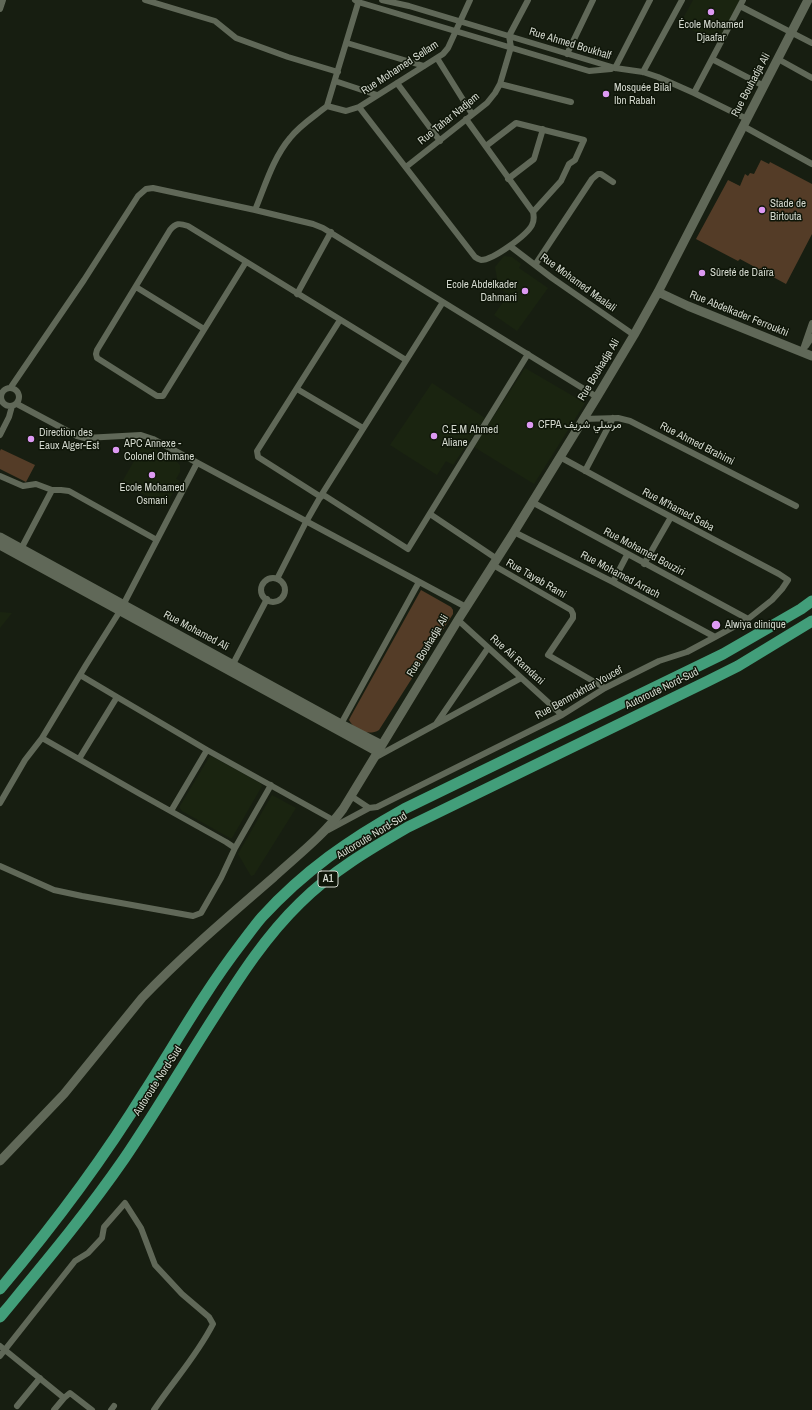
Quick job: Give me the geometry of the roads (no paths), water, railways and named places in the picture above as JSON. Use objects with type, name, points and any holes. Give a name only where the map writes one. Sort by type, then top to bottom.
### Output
[{"type":"highway","name":"Autoroute Nord-Sud","points":[[0,1289],[35,1247],[96,1167],[145,1092],[191,1016],[227,963],[262,917],[278,900],[314,868],[334,852],[369,829],[404,809],[723,654],[801,609],[812,600]]},
{"type":"highway","name":"Autoroute Nord-Sud","points":[[0,1317],[93,1202],[124,1158],[235,985],[260,949],[300,903],[322,883],[378,844],[738,666],[812,621]]},
{"type":"main road","name":"Rue Bouhadja Ali","points":[[0,1161],[68,1089],[152,987],[189,951],[334,821],[351,796],[466,607],[514,532],[634,335],[658,292],[808,0]]},
{"type":"main road","name":"Rue Abdelkader Ferroukhi","points":[[658,292],[688,306],[812,356]]},
{"type":"main road","name":"Rue Mohamed Ali","points":[[0,537],[122,608],[233,664],[341,724],[377,752]]},
{"type":"main road","points":[[0,545],[122,608],[377,752]]},
{"type":"street","points":[[0,9],[3,0]]},
{"type":"street","points":[[149,0],[215,21],[236,38],[288,57],[338,72]]},
{"type":"street","name":"Rue Ahmed Boukhalf","points":[[382,0],[409,6],[615,68],[644,72],[658,77],[694,93],[745,122],[812,164]]},
{"type":"street","points":[[409,6],[412,0]]},
{"type":"street","name":"Rue Mohamed Sellam","points":[[359,107],[437,58],[448,48],[470,0]]},
{"type":"street","points":[[509,36],[528,0]]},
{"type":"street","points":[[567,54],[594,0]]},
{"type":"street","points":[[255,210],[284,146],[297,130],[327,106],[347,43],[357,1],[589,71],[615,68],[650,0]]},
{"type":"street","points":[[644,72],[682,0]]},
{"type":"street","points":[[694,93],[741,3],[812,43]]},
{"type":"street","name":"Rue Tahar Nadjem","points":[[406,167],[487,103],[495,93],[500,84],[510,47],[509,36]]},
{"type":"street","points":[[347,43],[424,66]]},
{"type":"street","points":[[437,58],[472,114]]},
{"type":"street","points":[[712,58],[764,86]]},
{"type":"street","points":[[778,59],[812,78]]},
{"type":"street","points":[[335,81],[377,95]]},
{"type":"street","points":[[397,83],[440,141]]},
{"type":"street","points":[[500,84],[571,102]]},
{"type":"street","points":[[327,106],[346,111],[359,107],[475,257],[481,260],[486,259],[510,246],[532,226],[534,217],[532,212],[466,119]]},
{"type":"street","points":[[486,146],[516,123],[584,140],[575,160],[569,164],[561,181],[532,212]]},
{"type":"street","points":[[508,179],[534,159],[543,129]]},
{"type":"street","points":[[535,265],[592,179],[598,174],[601,174],[613,182]]},
{"type":"street","points":[[466,607],[148,436],[141,435],[85,438],[77,436],[14,405],[8,406],[3,403],[0,393],[11,387],[84,280],[138,196],[146,189],[153,188],[313,224],[331,232],[597,397]]},
{"type":"street","points":[[246,262],[163,396],[157,396],[97,358],[96,354],[170,230],[175,224],[181,223],[188,226],[406,360]]},
{"type":"street","points":[[298,294],[331,232]]},
{"type":"street","name":"Rue Mohamed Maalali","points":[[510,246],[634,335]]},
{"type":"street","points":[[136,287],[204,329]]},
{"type":"street","points":[[277,579],[321,495],[443,302]]},
{"type":"street","points":[[340,320],[274,423],[257,453],[258,457],[408,549],[528,354]]},
{"type":"street","points":[[802,352],[812,323]]},
{"type":"street","points":[[802,352],[812,337]]},
{"type":"street","points":[[0,435],[14,405],[20,397],[17,391],[11,387]]},
{"type":"street","points":[[297,388],[363,428]]},
{"type":"street","points":[[585,471],[613,418]]},
{"type":"street","name":"Rue Ahmed Brahimi","points":[[583,419],[613,418],[630,421],[796,506]]},
{"type":"street","name":"Rue M'hamed Seba","points":[[560,457],[788,580]]},
{"type":"street","points":[[0,803],[25,760],[42,738],[122,608],[197,463]]},
{"type":"street","points":[[0,476],[23,486],[36,484],[52,490],[70,491],[157,540]]},
{"type":"street","points":[[21,549],[52,490]]},
{"type":"street","name":"Rue Mohamed Bouziri","points":[[532,502],[627,555],[748,619]]},
{"type":"street","points":[[430,514],[495,562]]},
{"type":"street","points":[[644,564],[671,517]]},
{"type":"street","name":"Rue Mohamed Arrach","points":[[514,532],[613,582],[715,638]]},
{"type":"street","points":[[613,582],[627,555]]},
{"type":"street","name":"Rue Tayeb Rami","points":[[495,562],[571,610],[573,618],[548,655],[605,688]]},
{"type":"street","points":[[268,579],[277,579],[283,584],[283,595],[278,600],[274,601],[267,599],[262,594],[261,590],[263,584],[268,579]]},
{"type":"street","name":"Rue Benmokhtar Youcef","points":[[320,834],[369,808],[377,807],[562,715],[605,688],[659,661],[687,652],[715,638],[748,619],[772,600],[788,580]]},
{"type":"street","points":[[341,724],[418,582]]},
{"type":"street","points":[[233,664],[267,599]]},
{"type":"street","name":"Rue Ali Ramdani","points":[[458,620],[562,715]]},
{"type":"street","points":[[435,725],[488,648]]},
{"type":"street","points":[[80,675],[207,750],[334,821]]},
{"type":"street","points":[[377,752],[435,725],[521,678]]},
{"type":"street","points":[[79,759],[117,697]]},
{"type":"street","points":[[42,738],[235,848]]},
{"type":"street","points":[[171,811],[207,750]]},
{"type":"street","points":[[0,866],[54,890],[193,916],[201,913],[221,878],[235,848],[271,785]]},
{"type":"street","points":[[351,796],[369,808]]},
{"type":"street","points":[[0,1356],[2,1348],[75,1261],[88,1253],[102,1238],[104,1227],[125,1202],[141,1228],[155,1265],[182,1294],[209,1317],[213,1324],[203,1343],[188,1365],[154,1410]]},
{"type":"street","points":[[2,1348],[64,1398]]},
{"type":"street","points":[[17,1406],[40,1378]]},
{"type":"street","points":[[54,1410],[67,1394],[72,1394],[92,1410]]},
{"type":"place","name":"École Mohamed Djaafar","points":[[711,12]]},
{"type":"place","name":"Mosquée Bilal Ibn Rabah","points":[[606,94]]},
{"type":"place","name":"Stade de Birtouta","points":[[762,210]]},
{"type":"place","name":"Sûreté de Daïra","points":[[702,273]]},
{"type":"place","name":"Ecole Abdelkader Dahmani","points":[[525,291]]},
{"type":"place","name":"CFPA مرسلي شريف","points":[[530,425]]},
{"type":"place","name":"C.E.M Ahmed Aliane","points":[[434,436]]},
{"type":"place","name":"Direction des Eaux Alger-Est","points":[[31,439]]},
{"type":"place","name":"APC Annexe - Colonel Othmane","points":[[116,450]]},
{"type":"place","name":"Ecole Mohamed Osmani","points":[[152,475]]},
{"type":"place","name":"Alwiya clinique","points":[[716,625]]}]
